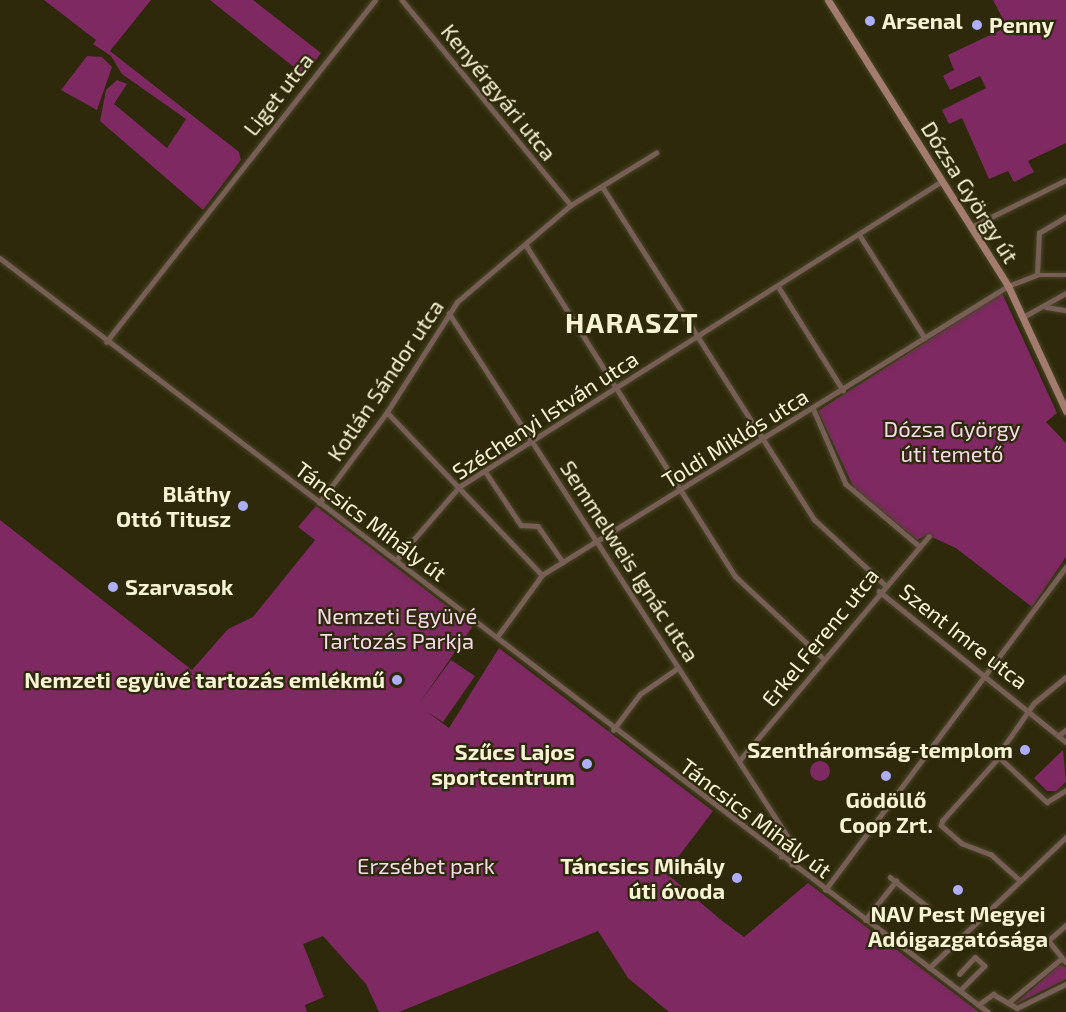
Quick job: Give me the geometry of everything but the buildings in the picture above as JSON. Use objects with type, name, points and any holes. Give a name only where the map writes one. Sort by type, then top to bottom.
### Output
[{"type":"main road","name":"Dózsa György út","points":[[828,0],[1008,286],[1066,411]]},
{"type":"street","name":"Liget utca","points":[[106,342],[375,0]]},
{"type":"street","name":"Kenyérgyári utca","points":[[402,0],[571,205]]},
{"type":"street","name":"Kotlán Sándor utca","points":[[319,503],[387,412],[449,313],[571,205],[656,153]]},
{"type":"street","points":[[971,227],[1066,180]]},
{"type":"street","name":"Széchenyi István utca","points":[[396,560],[459,487],[942,181]]},
{"type":"street","points":[[602,186],[818,525],[884,584]]},
{"type":"street","points":[[1066,217],[1039,233],[1036,275],[1066,275]]},
{"type":"street","points":[[859,234],[926,338]]},
{"type":"street","points":[[526,245],[746,590],[824,659]]},
{"type":"street","name":"Táncsics Mihály út","points":[[0,258],[106,342],[497,637],[613,730],[988,1012]]},
{"type":"street","name":"Toldi Miklós utca","points":[[497,637],[542,575],[681,491],[1008,286],[1036,275]]},
{"type":"street","points":[[778,286],[843,390]]},
{"type":"street","points":[[1023,317],[1046,307],[1066,293]]},
{"type":"street","points":[[1046,307],[1066,310]]},
{"type":"street","name":"Semmelweis Ignác utca","points":[[449,313],[782,829],[795,852],[792,865]]},
{"type":"street","points":[[813,408],[846,483],[917,544]]},
{"type":"street","points":[[387,412],[542,575]]},
{"type":"street","points":[[485,471],[522,525],[538,526],[563,562]]},
{"type":"street","name":"Erkel Ferenc utca","points":[[739,761],[917,544],[929,536]]},
{"type":"street","points":[[825,890],[987,677],[1066,567]]},
{"type":"street","name":"Szent Imre utca","points":[[879,591],[987,677],[1030,708],[1066,742]]},
{"type":"street","points":[[613,730],[640,694],[678,668]]},
{"type":"street","points":[[1030,708],[1066,677]]},
{"type":"street","name":"Szent Imre utca","points":[[1002,749],[1030,708]]},
{"type":"street","points":[[1059,735],[1066,730]]},
{"type":"street","points":[[1020,881],[991,855],[962,844],[941,826],[942,821],[999,757],[1047,802],[1066,790]]},
{"type":"street","points":[[781,857],[786,846],[782,829]]},
{"type":"street","points":[[929,968],[1066,837]]},
{"type":"street","points":[[890,877],[928,907]]},
{"type":"street","points":[[865,920],[896,881]]},
{"type":"street","points":[[1008,1003],[1064,960],[1048,941],[1066,925]]},
{"type":"street","points":[[959,974],[975,957],[985,966],[960,991]]},
{"type":"street","points":[[978,1005],[993,993],[1019,1007],[1066,984]]},
{"type":"green space","points":[[44,0],[151,0],[110,51],[239,152],[241,160],[203,210],[100,121],[106,90],[117,80],[127,84],[114,104],[167,148],[186,119],[122,74],[111,56],[93,44],[96,40]]},
{"type":"green space","points":[[210,0],[253,0],[321,53],[305,76]]},
{"type":"green space","points":[[993,0],[1066,0],[1066,143],[1028,161],[1034,172],[1014,182],[1008,171],[989,179],[962,118],[949,124],[942,110],[986,88],[980,76],[950,90],[943,76],[954,70],[948,55],[1007,27]]},
{"type":"green space","points":[[87,56],[102,57],[112,67],[97,110],[61,90]]},
{"type":"green space","name":"Dózsa György úti temető","points":[[1002,293],[1057,413],[1046,422],[1066,443],[1066,557],[1032,607],[956,548],[927,535],[917,540],[854,488],[818,411]]},
{"type":"green space","points":[[316,506],[473,626],[418,705],[451,660],[475,676],[443,722],[426,711],[449,728],[499,648],[713,811],[666,873],[721,920],[744,937],[808,883],[979,1012],[669,1012],[628,978],[598,931],[399,1012],[379,1012],[366,984],[323,936],[303,944],[324,997],[305,1005],[307,1012],[0,1012],[0,520],[192,670],[228,629],[253,617],[315,540],[298,527]]},
{"type":"green space","points":[[1063,750],[1066,782],[1056,791],[1047,791],[1034,778]]},
{"type":"green space","points":[[820,761],[827,764],[830,771],[827,778],[820,781],[813,778],[810,771],[813,764]]},
{"type":"green space","points":[[1059,965],[1066,967],[1066,979],[1014,1005]]},
{"type":"place","name":"Arsenal","points":[[870,21]]},
{"type":"place","name":"Penny","points":[[977,25]]},
{"type":"place","name":"Bláthy Ottó Titusz","points":[[243,506]]},
{"type":"place","name":"Szarvasok","points":[[113,587]]},
{"type":"place","name":"Nemzeti együvé tartozás emlékmű","points":[[397,680]]},
{"type":"place","name":"Szentháromság-templom","points":[[1025,750]]},
{"type":"place","name":"Szűcs Lajos sportcentrum","points":[[587,764]]},
{"type":"place","name":"Gödöllő Coop Zrt.","points":[[886,776]]},
{"type":"place","name":"Táncsics Mihály úti óvoda","points":[[737,878]]},
{"type":"place","name":"NAV Pest Megyei Adóigazgatósága","points":[[958,890]]},
{"type":"district","name":"HARASZT","points":[[632,322]]},
{"type":"park label","name":"Nemzeti Együvé Tartozás Parkja","points":[[397,628]]},
{"type":"park label","name":"Erzsébet park","points":[[426,866]]}]
